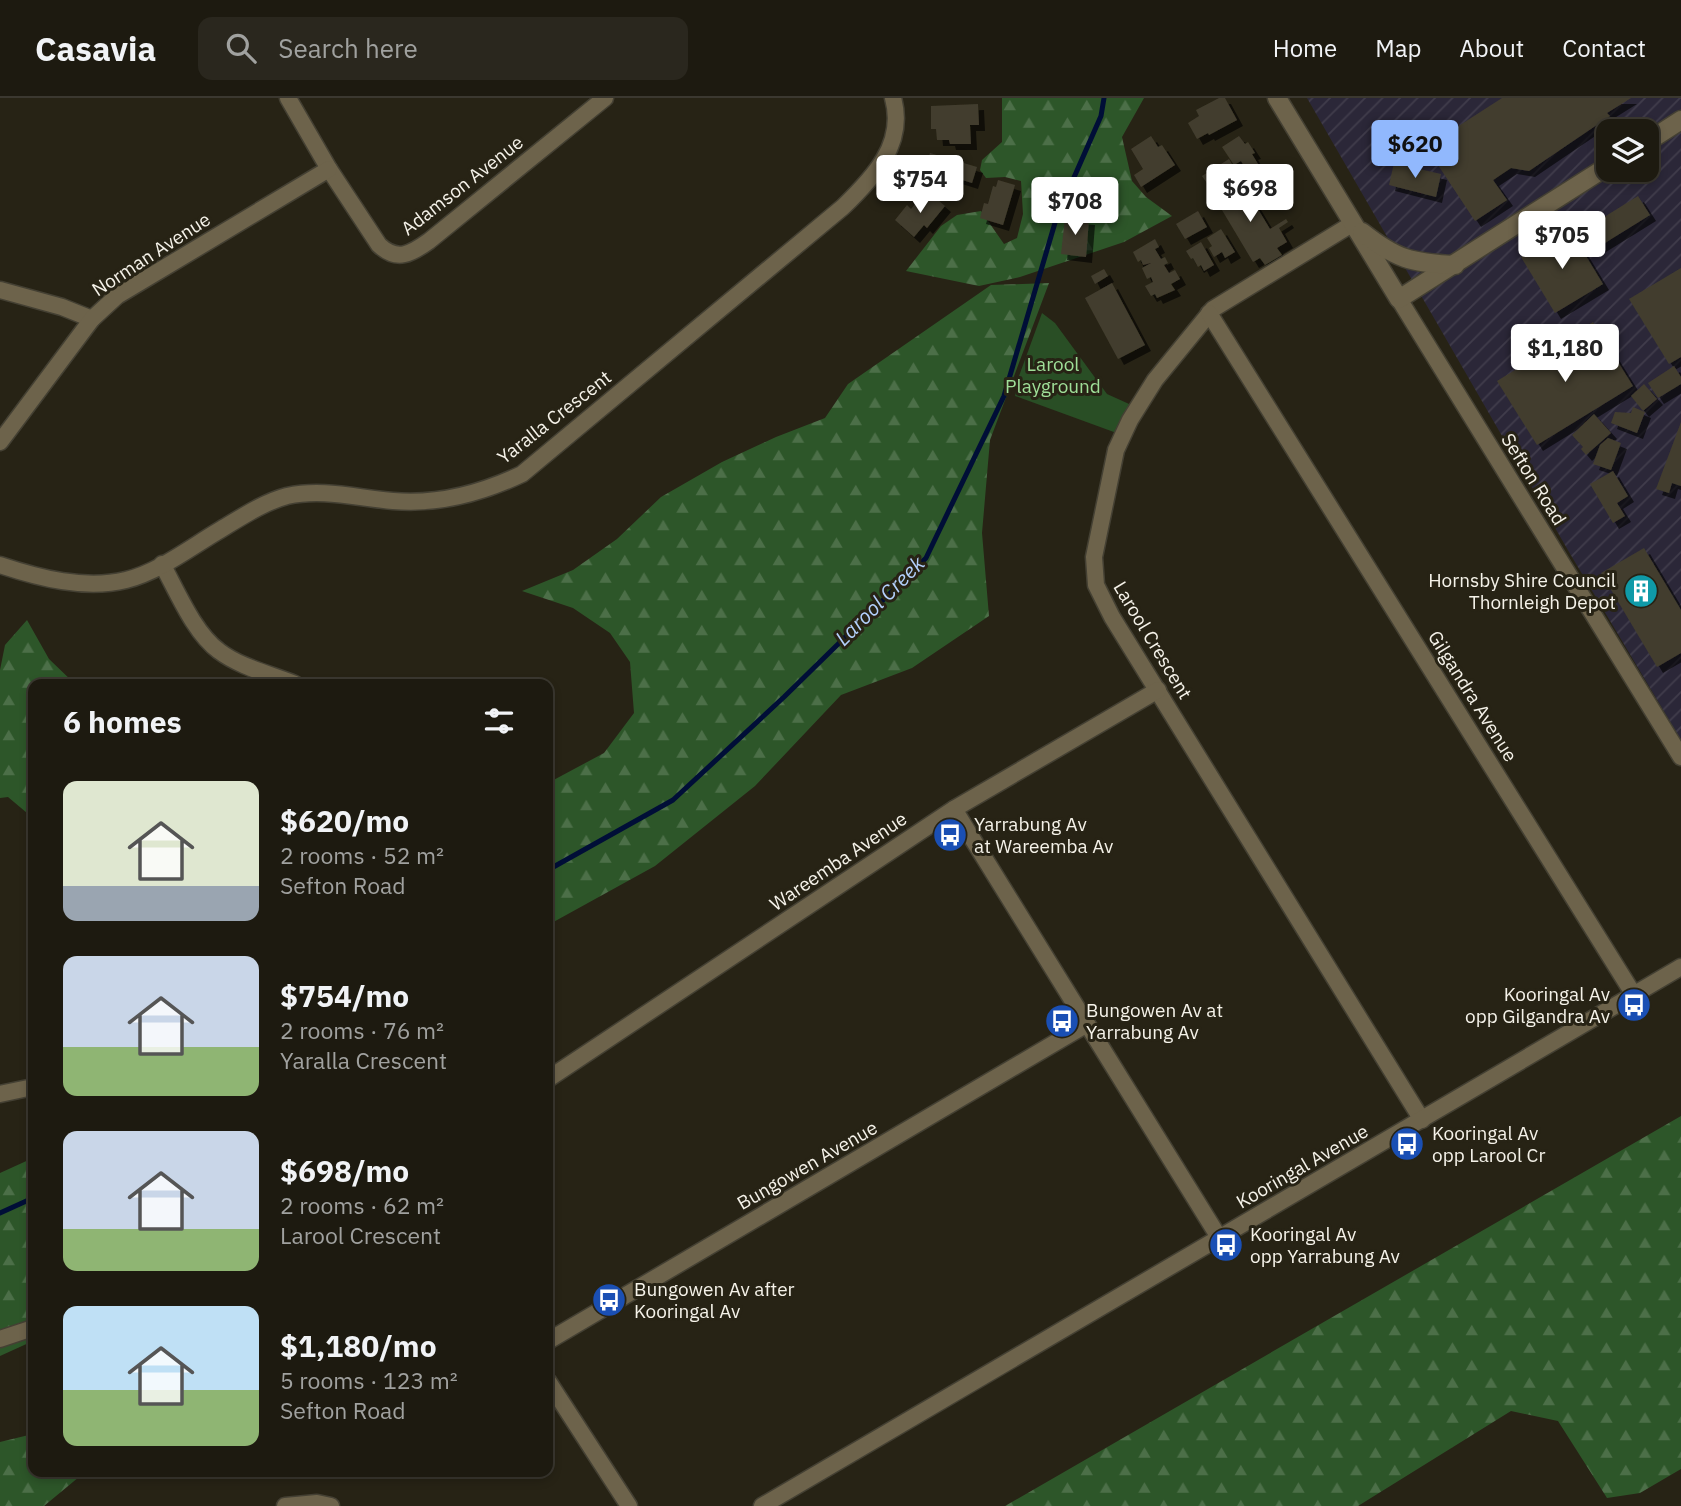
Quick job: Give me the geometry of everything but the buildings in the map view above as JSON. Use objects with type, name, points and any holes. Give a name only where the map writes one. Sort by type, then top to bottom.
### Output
[{"type":"street","points":[[288,98],[329,169]]},
{"type":"street","name":"Adamson Avenue","points":[[329,169],[387,253],[400,255],[414,252],[605,98]]},
{"type":"street","name":"Yaralla Crescent","points":[[0,565],[85,585],[127,580],[162,564],[239,519],[284,497],[311,492],[394,501],[428,501],[493,488],[522,474],[869,182],[886,159],[894,135],[893,98]]},
{"type":"street","name":"Sefton Road","points":[[1277,98],[1681,757]]},
{"type":"street","points":[[1659,134],[1681,120]]},
{"type":"street","name":"Norman Avenue","points":[[0,442],[92,318],[117,296],[329,169]]},
{"type":"street","points":[[1399,299],[1596,174]]},
{"type":"street","name":"Sefton Road","points":[[1352,224],[1392,254],[1414,262],[1455,265]]},
{"type":"street","name":"Larool Crescent","points":[[1352,224],[1222,302],[1209,313],[1155,380],[1122,435],[1107,485],[1094,557],[1096,585],[1112,617],[1422,1120]]},
{"type":"street","points":[[0,290],[92,318]]},
{"type":"street","name":"Gilgandra Avenue","points":[[1209,313],[1634,995]]},
{"type":"street","points":[[162,564],[206,640],[234,660],[282,679]]},
{"type":"street","name":"Wareemba Avenue","points":[[553,1076],[954,810],[1158,690]]},
{"type":"street","points":[[954,810],[1220,1239]]},
{"type":"street","name":"Kooringal Avenue","points":[[762,1506],[1681,967]]},
{"type":"street","name":"Bungowen Avenue","points":[[553,1338],[1087,1024]]},
{"type":"street","points":[[0,1094],[28,1088]]},
{"type":"street","points":[[0,1339],[28,1330]]},
{"type":"street","points":[[553,1389],[629,1506]]},
{"type":"street","points":[[285,1506],[317,1503],[331,1506]]},
{"type":"shaded area","points":[[1307,98],[1681,98],[1681,740],[1569,552]]},
{"type":"green space","points":[[1002,98],[1144,98],[1122,137],[1132,181],[1146,197],[1172,216],[1124,242],[1020,277],[979,286],[906,271],[941,226],[957,215],[981,211],[1004,244],[1017,238],[1023,214],[1021,181],[1005,177],[986,178],[980,170],[982,160],[1002,142]]},
{"type":"green space","points":[[1049,283],[990,440],[982,533],[989,616],[912,668],[841,695],[755,786],[655,866],[553,922],[553,780],[604,753],[634,713],[630,662],[610,633],[573,608],[522,591],[573,570],[617,539],[661,497],[722,462],[825,418],[848,384],[991,285]]},
{"type":"green space","name":"Larool Playground","points":[[1042,313],[1055,323],[1107,394],[1138,408],[1122,435],[1015,396],[1019,376]]},
{"type":"green space","points":[[27,620],[49,659],[70,679],[28,679],[28,814],[8,797],[0,798],[0,670],[5,645]]},
{"type":"green space","points":[[1681,1116],[1681,1469],[1640,1493],[1607,1498],[1558,1421],[1511,1411],[1358,1506],[1005,1506]]},
{"type":"green space","points":[[28,1160],[28,1343],[0,1356],[0,1173]]},
{"type":"green space","points":[[28,1435],[28,1477],[79,1477],[44,1506],[0,1506],[0,1442]]},
{"type":"waterway","name":"Larool Creek","points":[[553,867],[673,800],[784,697],[926,558],[1004,396],[1057,216],[1101,116],[1104,98]]},
{"type":"waterway","name":"Larool Creek","points":[[0,1213],[28,1200]]},
{"type":"place","name":"Hornsby Shire Council Thornleigh Depot","points":[[1641,591]]},
{"type":"place","name":"Yarrabung Av at Wareemba Av","points":[[950,835]]},
{"type":"place","name":"Kooringal Av opp Gilgandra Av","points":[[1634,1005]]},
{"type":"place","name":"Bungowen Av at Yarrabung Av","points":[[1062,1021]]},
{"type":"place","name":"Kooringal Av opp Larool Cr","points":[[1407,1144]]},
{"type":"place","name":"Kooringal Av opp Yarrabung Av","points":[[1226,1245]]},
{"type":"place","name":"Bungowen Av after Kooringal Av","points":[[609,1300]]}]
